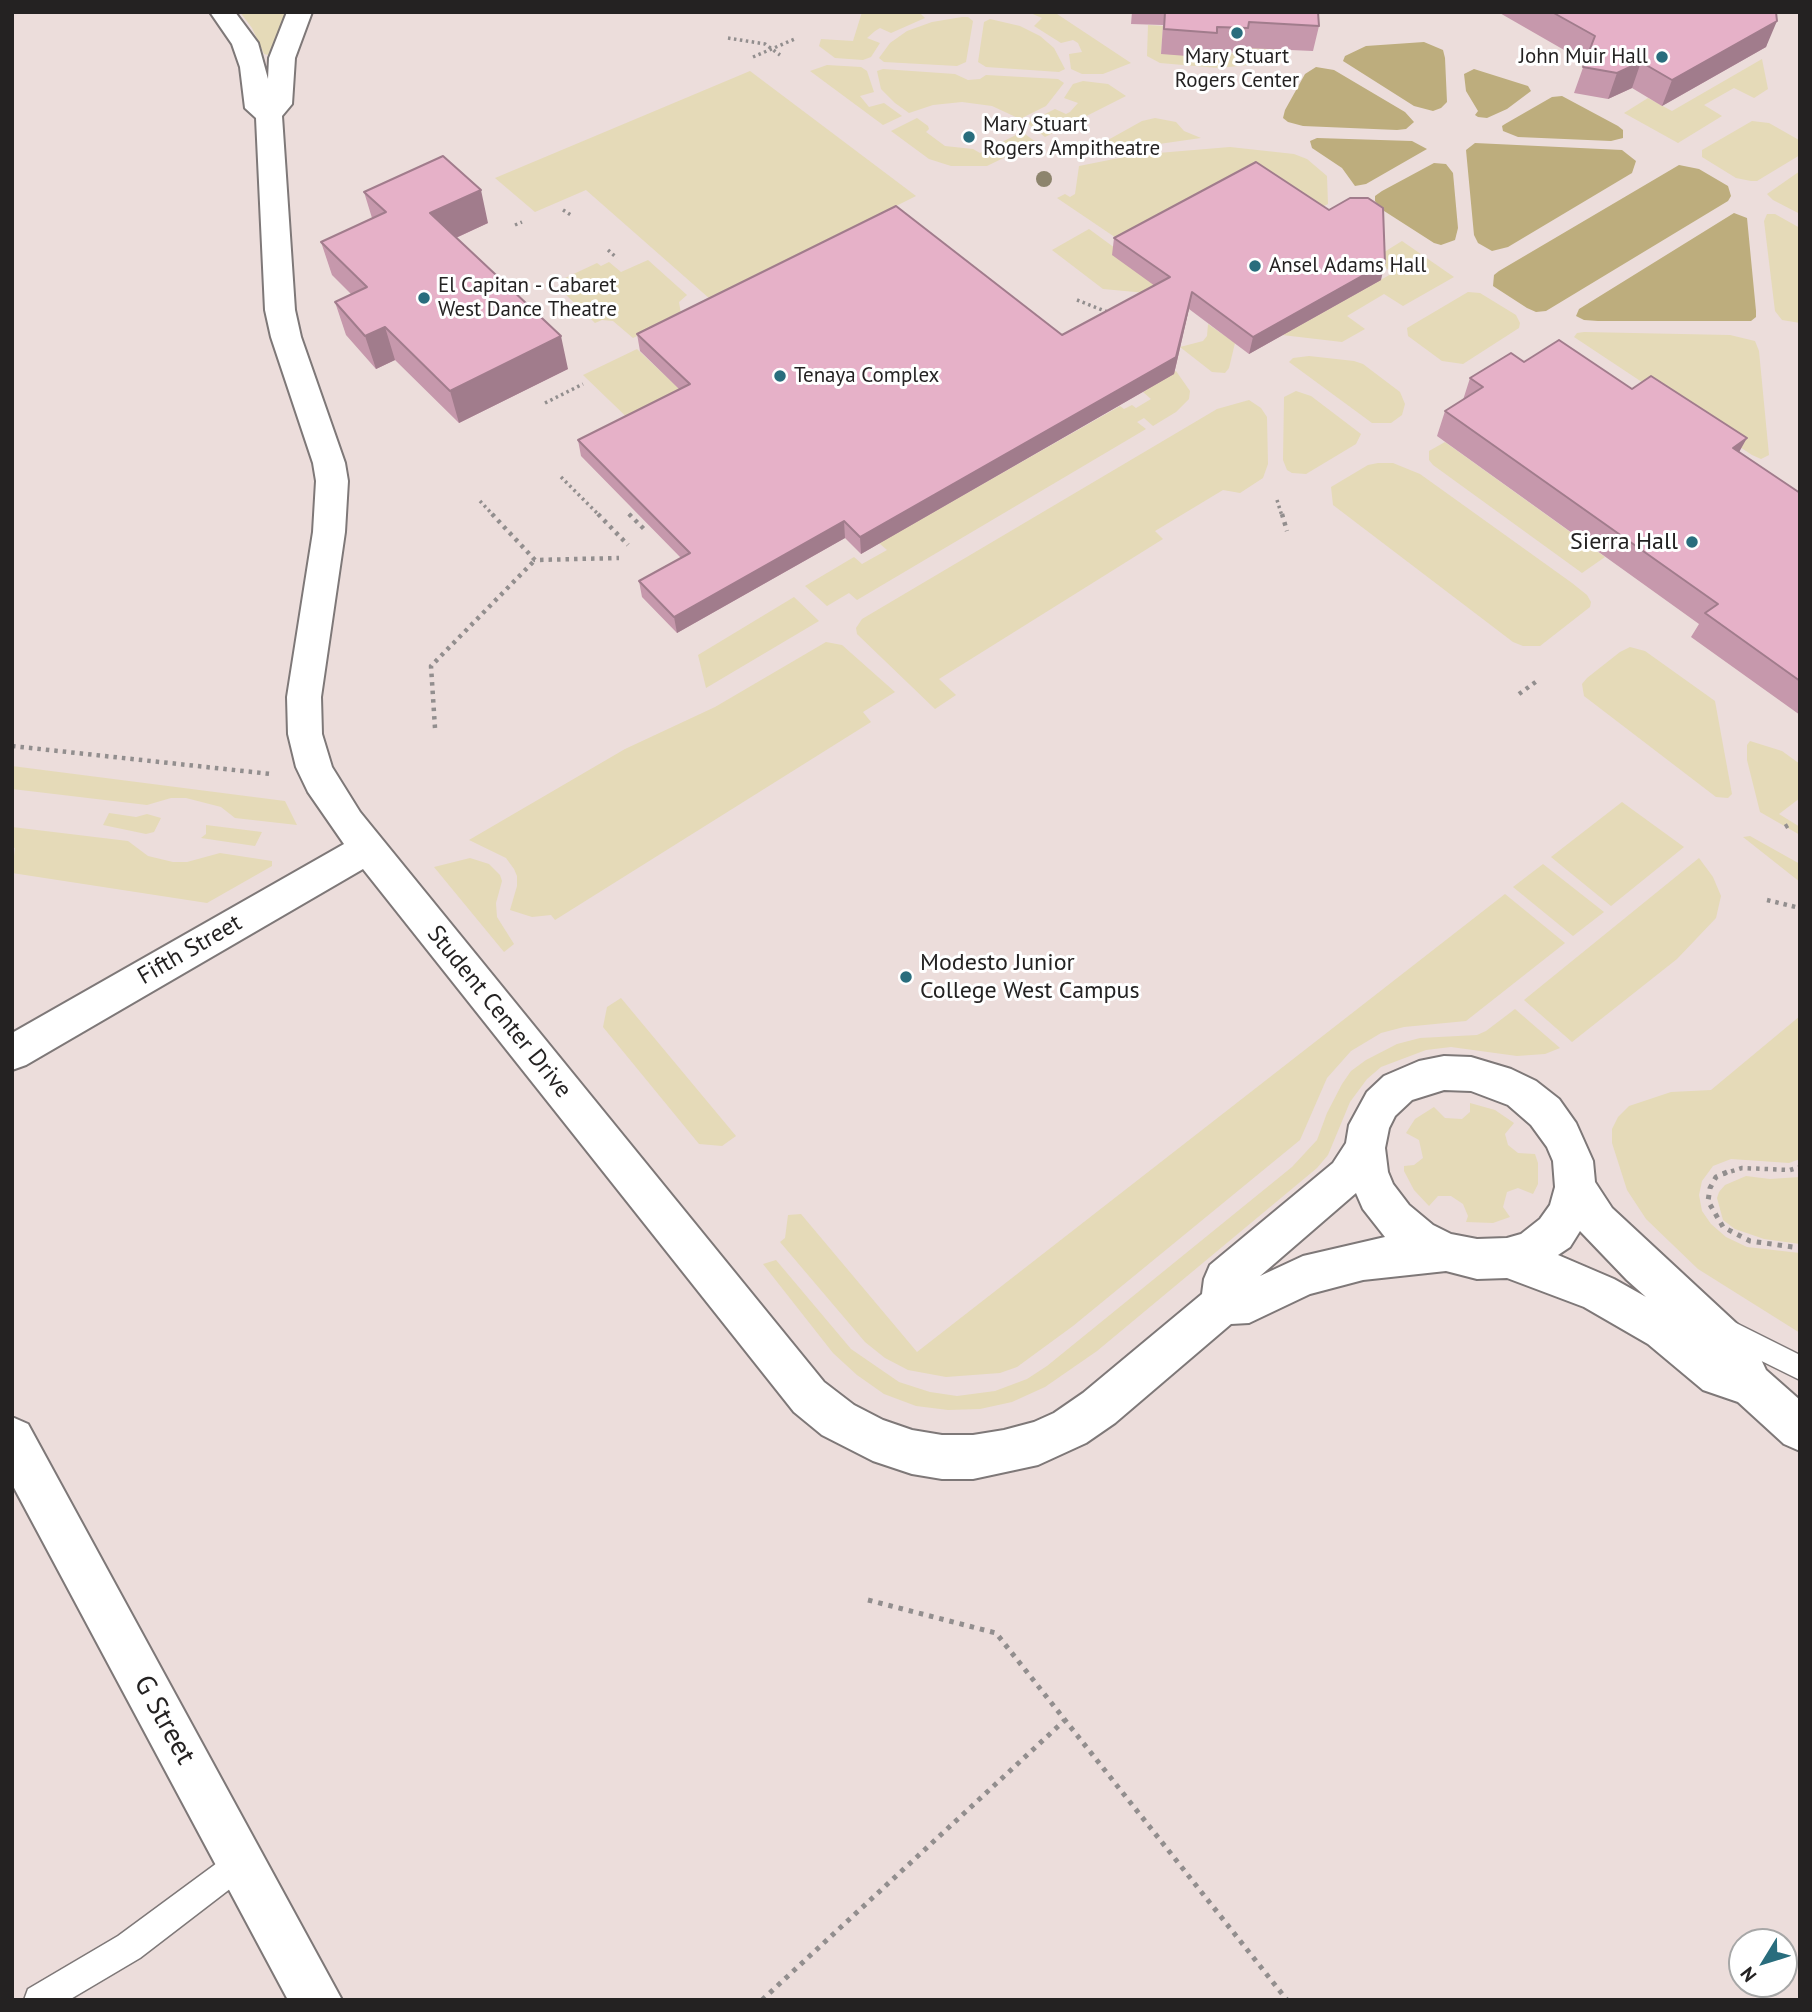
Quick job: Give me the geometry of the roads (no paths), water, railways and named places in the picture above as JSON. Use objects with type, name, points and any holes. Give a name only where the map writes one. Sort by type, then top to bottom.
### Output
[{"type":"street","name":"Student Center Drive","points":[[222,12],[245,43],[253,67],[258,108],[269,115]]},
{"type":"street","name":"Student Center Drive","points":[[300,12],[282,58],[278,104],[269,115],[280,310],[286,338],[329,463],[332,481],[329,532],[304,696],[305,734],[314,767],[340,813],[809,1397],[838,1420],[889,1445],[942,1457],[973,1457],[1038,1443],[1070,1428],[1099,1408],[1222,1304]]},
{"type":"street","name":"Fifth Street","points":[[12,1053],[369,848]]},
{"type":"street","points":[[1444,1073],[1471,1074],[1497,1081],[1522,1093],[1545,1112],[1562,1136],[1573,1161],[1575,1187],[1569,1212],[1555,1233],[1534,1249],[1507,1258],[1477,1259],[1446,1252],[1418,1239],[1394,1218],[1378,1196],[1368,1172],[1365,1148],[1369,1125],[1381,1104],[1398,1088],[1419,1078],[1444,1073]]},
{"type":"street","points":[[1365,1148],[1348,1176],[1225,1279],[1222,1304],[1249,1303],[1286,1283],[1342,1265],[1394,1255],[1446,1252]]},
{"type":"street","points":[[1575,1187],[1597,1221],[1735,1351],[1751,1384],[1800,1429]]},
{"type":"street","points":[[1507,1258],[1545,1270],[1599,1293],[1663,1330],[1718,1375],[1751,1384]]},
{"type":"street","name":"G Street","points":[[12,1439],[316,2000]]},
{"type":"lane","points":[[1695,1315],[1800,1368]]},
{"type":"lane","points":[[39,2000],[129,1947],[242,1862]]},
{"type":"place","name":"Mary Stuart Rogers Center","points":[[1237,33]]},
{"type":"place","name":"John Muir Hall","points":[[1662,57]]},
{"type":"place","name":"Mary Stuart Rogers Ampitheatre","points":[[969,137]]},
{"type":"place","name":"Ansel Adams Hall","points":[[1255,266]]},
{"type":"place","name":"El Capitan - Cabaret West Dance Theatre","points":[[424,298]]},
{"type":"place","name":"Tenaya Complex","points":[[780,376]]},
{"type":"place","name":"Sierra Hall","points":[[1692,542]]},
{"type":"place","name":"Modesto Junior College West Campus","points":[[906,977]]}]
